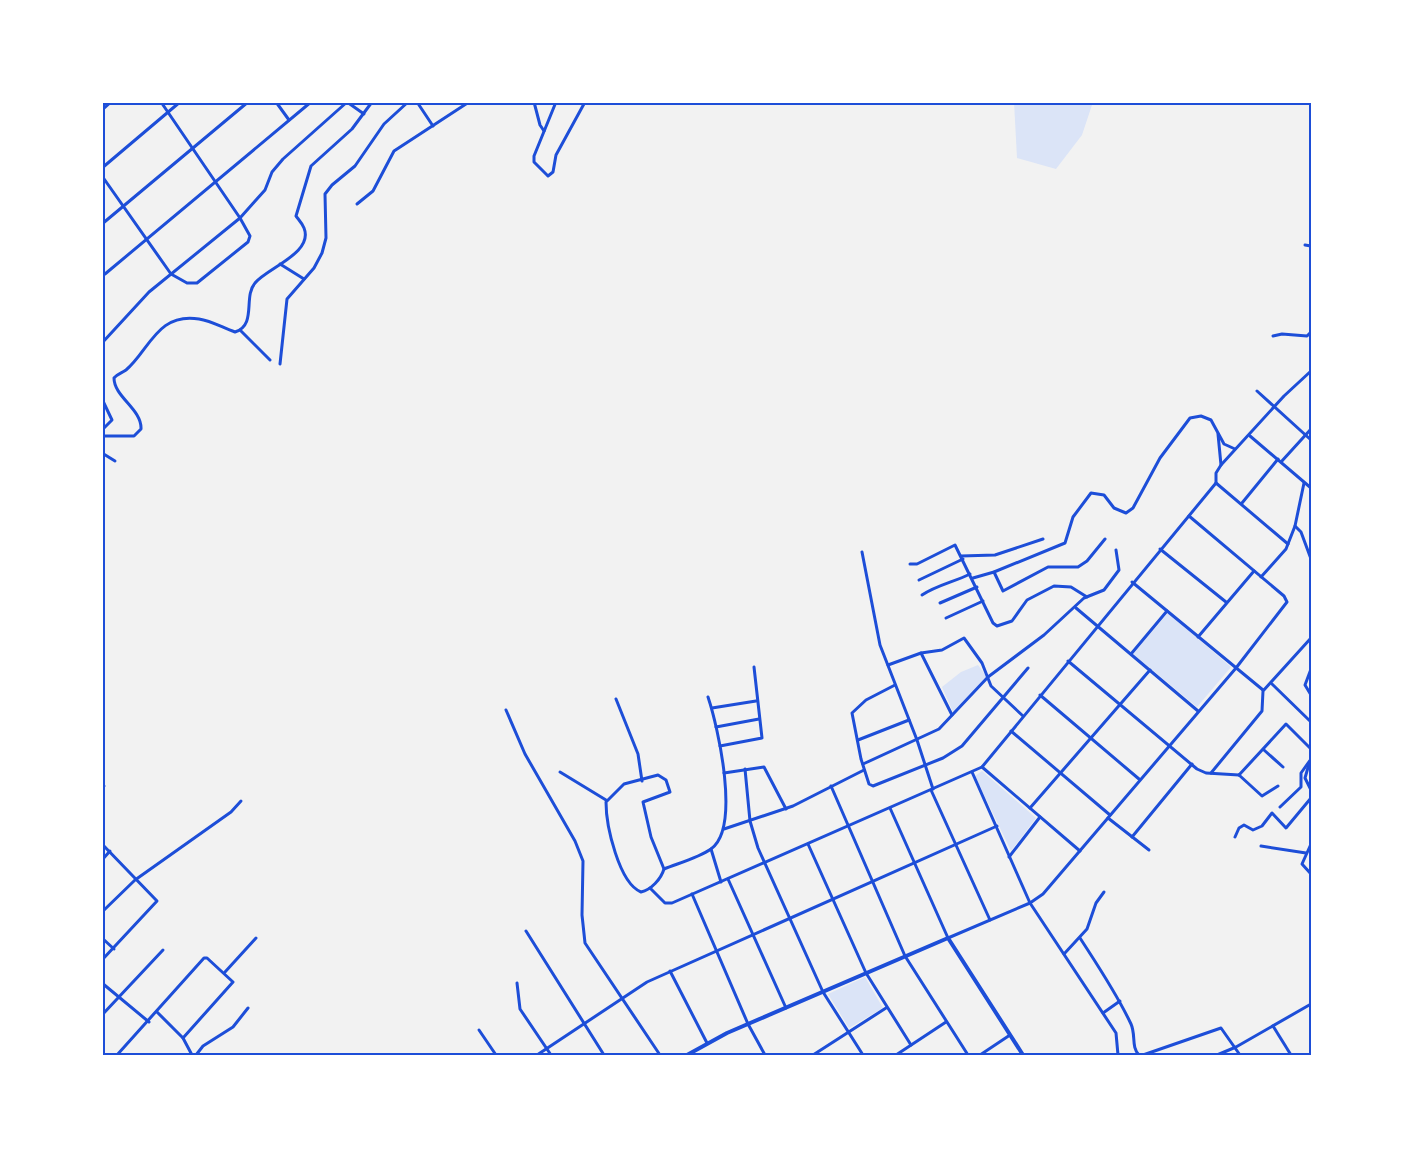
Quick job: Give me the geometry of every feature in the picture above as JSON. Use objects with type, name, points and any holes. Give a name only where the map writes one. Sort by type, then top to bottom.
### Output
[{"type":"street","points":[[102,110],[111,102]]},
{"type":"street","points":[[102,176],[171,274],[187,283],[197,284],[248,242],[250,236],[240,218],[161,102]]},
{"type":"street","points":[[102,168],[180,102]]},
{"type":"street","points":[[102,224],[248,102]]},
{"type":"street","points":[[276,102],[289,120]]},
{"type":"street","points":[[105,274],[311,102]]},
{"type":"street","points":[[102,343],[135,306],[240,218],[265,190],[272,172],[283,159],[347,102],[364,114]]},
{"type":"street","points":[[102,445],[102,437],[134,436],[141,429],[138,417],[113,380],[127,369],[160,331],[179,320],[192,318],[203,319],[235,332],[240,330],[249,316],[249,292],[272,267],[290,259],[305,239],[305,230],[296,216],[311,166],[364,114],[372,102]]},
{"type":"street","points":[[280,364],[287,299],[322,253],[326,238],[325,194],[332,185],[355,166],[384,124],[408,102]]},
{"type":"street","points":[[417,102],[433,126]]},
{"type":"street","points":[[357,204],[373,191],[394,152],[469,102]]},
{"type":"street","points":[[534,102],[540,125],[544,131]]},
{"type":"street","points":[[556,102],[534,156],[534,162],[548,176],[553,172],[556,154],[585,102]]},
{"type":"street","points":[[1305,245],[1311,246]]},
{"type":"street","points":[[280,264],[304,279]]},
{"type":"street","points":[[240,330],[270,360]]},
{"type":"street","points":[[1307,336],[1311,332]]},
{"type":"street","points":[[1273,336],[1282,334],[1307,336],[1311,340]]},
{"type":"street","points":[[650,888],[665,903],[692,894],[982,767],[1132,582],[1216,483],[1216,473],[1221,465],[1311,371]]},
{"type":"street","points":[[1257,391],[1311,440]]},
{"type":"street","points":[[102,399],[112,420],[102,430]]},
{"type":"street","points":[[922,595],[936,587],[994,572],[1065,543],[1072,517],[1090,493],[1104,495],[1118,511],[1126,513],[1132,508],[1168,445],[1190,418],[1201,416],[1211,420],[1224,444],[1234,449],[1238,448]]},
{"type":"street","points":[[1217,428],[1221,465]]},
{"type":"street","points":[[1242,503],[1311,429]]},
{"type":"street","points":[[1250,436],[1311,488]]},
{"type":"street","points":[[102,453],[115,461]]},
{"type":"street","points":[[1216,483],[1288,544]]},
{"type":"street","points":[[1262,577],[1288,544],[1295,526],[1304,483]]},
{"type":"street","points":[[687,1055],[748,1024],[1030,903],[1043,894],[1236,668],[1285,606],[1286,599],[1189,516]]},
{"type":"street","points":[[1295,526],[1301,532],[1311,558]]},
{"type":"street","points":[[919,580],[962,557],[995,555],[1031,541],[1043,539]]},
{"type":"street","points":[[994,572],[1003,591],[1048,567],[1078,567],[1087,561],[1105,539]]},
{"type":"street","points":[[910,564],[917,564],[953,546],[957,547],[993,623],[999,627],[1012,621],[1027,600],[1054,586],[1071,586],[1087,597]]},
{"type":"street","points":[[862,764],[939,729],[988,677],[1087,597],[1104,590],[1116,577],[1120,562],[1116,549]]},
{"type":"street","points":[[1161,549],[1226,602]]},
{"type":"street","points":[[862,552],[880,645],[926,765],[932,790],[990,920]]},
{"type":"street","points":[[1198,636],[1254,571]]},
{"type":"street","points":[[1132,582],[1263,691]]},
{"type":"street","points":[[940,603],[977,587]]},
{"type":"street","points":[[946,618],[983,601]]},
{"type":"street","points":[[1076,608],[1198,711]]},
{"type":"street","points":[[1131,654],[1167,611]]},
{"type":"street","points":[[887,665],[921,653],[942,650],[964,638],[982,663],[991,686],[1023,716]]},
{"type":"street","points":[[1211,773],[1262,711],[1263,691],[1311,638]]},
{"type":"street","points":[[921,653],[952,716]]},
{"type":"street","points":[[1068,661],[1202,771],[1239,775],[1262,796],[1278,786]]},
{"type":"street","points":[[720,746],[762,738],[754,667]]},
{"type":"street","points":[[895,685],[866,700],[852,713],[862,764],[873,786],[926,765],[962,746],[1028,668]]},
{"type":"street","points":[[1311,669],[1305,685],[1311,695]]},
{"type":"street","points":[[1030,808],[1150,670]]},
{"type":"street","points":[[1271,683],[1311,722]]},
{"type":"street","points":[[1040,695],[1140,780]]},
{"type":"street","points":[[664,869],[651,837],[643,802],[667,794],[670,789],[665,779],[658,775],[624,784],[606,800],[614,843],[627,881],[642,892],[660,878],[664,869],[711,849],[724,829],[724,773],[708,697]]},
{"type":"street","points":[[616,699],[638,754],[642,781]]},
{"type":"street","points":[[712,708],[756,700]]},
{"type":"street","points":[[506,710],[525,754],[579,850],[585,868],[583,936],[660,1055]]},
{"type":"street","points":[[716,727],[759,719]]},
{"type":"street","points":[[858,740],[909,720]]},
{"type":"street","points":[[1239,775],[1287,724],[1311,749]]},
{"type":"street","points":[[1011,731],[1149,850]]},
{"type":"street","points":[[1264,750],[1283,767]]},
{"type":"street","points":[[1311,759],[1305,778],[1311,790]]},
{"type":"street","points":[[1280,807],[1300,789],[1301,774],[1311,759]]},
{"type":"street","points":[[1132,837],[1192,764]]},
{"type":"street","points":[[724,773],[764,767],[786,809]]},
{"type":"street","points":[[982,767],[1080,851]]},
{"type":"street","points":[[745,770],[750,822],[764,862],[823,992],[863,1055]]},
{"type":"street","points":[[724,829],[786,809],[864,770]]},
{"type":"street","points":[[560,772],[606,800]]},
{"type":"street","points":[[972,772],[1030,903],[1118,1038],[1118,1055]]},
{"type":"street","points":[[831,786],[905,956],[968,1055]]},
{"type":"street","points":[[1235,837],[1239,828],[1244,825],[1253,830],[1262,826],[1272,813],[1286,828],[1311,798]]},
{"type":"street","points":[[102,912],[135,880],[231,812],[241,801]]},
{"type":"street","points":[[890,808],[948,938],[1023,1055]]},
{"type":"street","points":[[1009,857],[1040,817]]},
{"type":"street","points":[[537,1055],[622,997],[670,971],[997,826]]},
{"type":"street","points":[[102,844],[157,901],[102,960]]},
{"type":"street","points":[[808,844],[866,973],[911,1045]]},
{"type":"street","points":[[1311,844],[1302,864],[1311,874]]},
{"type":"street","points":[[1261,846],[1306,854]]},
{"type":"street","points":[[711,849],[721,882]]},
{"type":"street","points":[[102,860],[110,851]]},
{"type":"street","points":[[728,879],[786,1008]]},
{"type":"street","points":[[1064,954],[1080,938],[1104,892]]},
{"type":"street","points":[[692,894],[748,1024],[765,1055]]},
{"type":"street","points":[[526,932],[604,1055]]},
{"type":"street","points":[[102,938],[114,949]]},
{"type":"street","points":[[225,972],[256,938]]},
{"type":"street","points":[[1080,938],[1120,1001],[1134,1031],[1139,1054],[1221,1028],[1240,1055]]},
{"type":"street","points":[[102,1015],[163,950]]},
{"type":"street","points":[[117,1055],[206,957],[225,972],[232,982],[183,1038]]},
{"type":"street","points":[[670,971],[707,1043]]},
{"type":"street","points":[[102,983],[149,1022]]},
{"type":"street","points":[[517,983],[520,1009],[551,1055]]},
{"type":"street","points":[[1103,1013],[1120,1001]]},
{"type":"street","points":[[1217,1055],[1236,1047],[1311,1004]]},
{"type":"street","points":[[157,1012],[183,1038],[194,1055],[203,1046],[233,1027],[248,1008]]},
{"type":"street","points":[[813,1055],[886,1008]]},
{"type":"street","points":[[896,1055],[946,1022]]},
{"type":"street","points":[[1274,1026],[1291,1055]]},
{"type":"street","points":[[479,1030],[496,1055]]},
{"type":"street","points":[[980,1055],[1010,1035]]},
{"type":"shaded area","points":[[1014,102],[1093,102],[1082,135],[1056,169],[1017,158]]},
{"type":"shaded area","points":[[1168,613],[1231,667],[1197,707],[1133,654]]},
{"type":"shaded area","points":[[978,665],[987,677],[953,712],[942,687],[961,672]]},
{"type":"shaded area","points":[[982,771],[1036,818],[1011,851],[975,776]]},
{"type":"shaded area","points":[[865,977],[883,1008],[849,1028],[828,994]]}]
